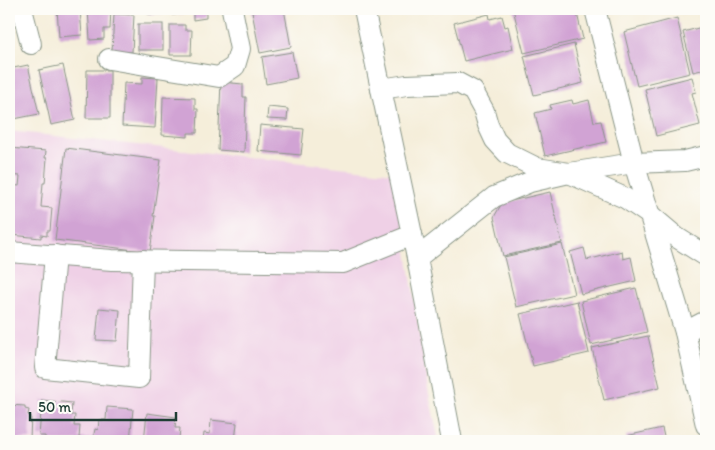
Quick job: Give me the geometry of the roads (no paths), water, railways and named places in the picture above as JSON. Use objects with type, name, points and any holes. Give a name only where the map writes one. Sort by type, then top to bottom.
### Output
[{"type":"street","points":[[22,9],[31,44]]},
{"type":"street","points":[[109,59],[219,77],[234,66],[240,49],[232,9]]},
{"type":"street","points":[[364,9],[417,258],[452,441]]},
{"type":"street","points":[[595,9],[634,163],[685,332],[706,424]]},
{"type":"street","points":[[381,89],[407,85],[458,83],[473,91],[484,111],[495,140],[507,153],[537,168],[569,173],[625,198],[650,215],[676,237],[706,256]]},
{"type":"street","points":[[417,258],[494,197],[530,182],[569,173],[634,163],[685,161],[706,156]]},
{"type":"street","points":[[9,252],[112,260],[343,263],[412,235]]},
{"type":"street","points":[[55,255],[45,368],[139,378],[143,260]]},
{"type":"street","points":[[685,332],[706,321]]}]
